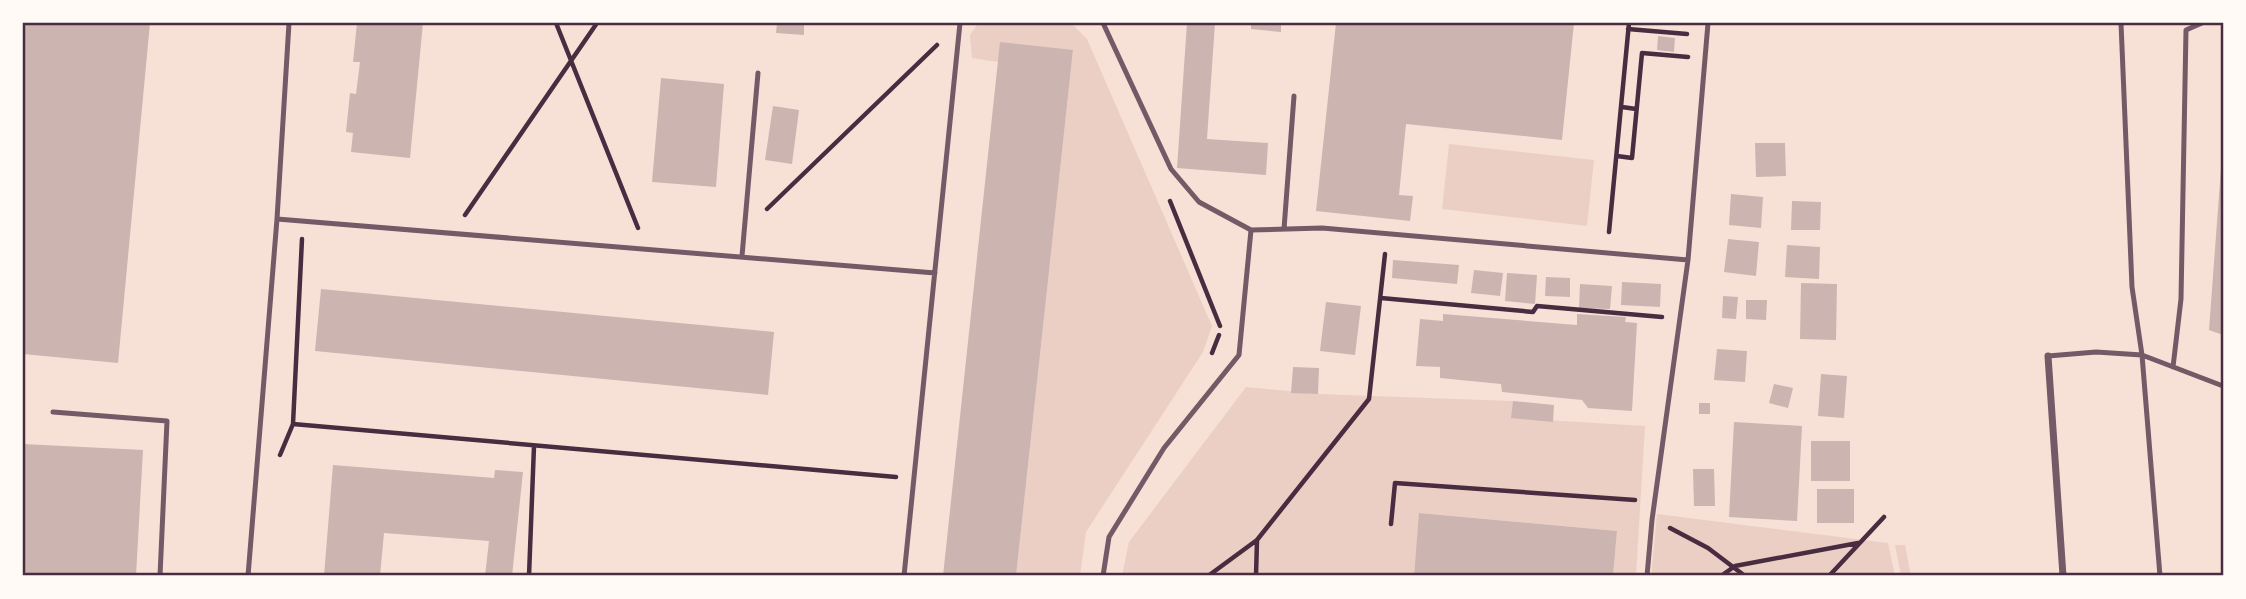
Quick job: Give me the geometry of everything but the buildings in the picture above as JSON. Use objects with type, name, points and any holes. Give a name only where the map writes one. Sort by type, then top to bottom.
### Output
[{"type":"street","points":[[2048,356],[2063,576]]},
{"type":"lane","points":[[248,576],[277,219],[289,23]]},
{"type":"lane","points":[[904,576],[960,23]]},
{"type":"lane","points":[[1103,23],[1171,169],[1199,202],[1251,230],[1322,228],[1688,260]]},
{"type":"lane","points":[[1647,576],[1652,520],[1688,260],[1708,23]]},
{"type":"lane","points":[[2121,23],[2132,287],[2142,355],[2160,576]]},
{"type":"lane","points":[[2173,367],[2181,299],[2186,30],[2202,23]]},
{"type":"lane","points":[[742,256],[758,73]]},
{"type":"lane","points":[[1284,229],[1294,96]]},
{"type":"lane","points":[[277,219],[935,273]]},
{"type":"lane","points":[[1103,576],[1109,537],[1164,448],[1239,355],[1251,230]]},
{"type":"lane","points":[[2048,356],[2096,352],[2142,355],[2223,386]]},
{"type":"lane","points":[[53,412],[167,421],[160,576]]},
{"type":"path","points":[[556,23],[646,248]]},
{"type":"path","points":[[453,233],[597,23]]},
{"type":"path","points":[[1607,251],[1629,26],[1707,36]]},
{"type":"path","points":[[746,229],[940,42]]},
{"type":"path","points":[[1617,156],[1632,158],[1642,52],[1705,58]]},
{"type":"path","points":[[1622,107],[1636,109]]},
{"type":"path","points":[[1165,189],[1217,314],[1221,329],[1210,357]]},
{"type":"path","points":[[277,462],[293,424],[303,221]]},
{"type":"path","points":[[1208,576],[1257,540],[1369,399],[1386,234]]},
{"type":"path","points":[[1381,298],[1533,313],[1537,306],[1663,317]]},
{"type":"path","points":[[293,424],[914,478]]},
{"type":"path","points":[[529,576],[534,446]]},
{"type":"path","points":[[1391,524],[1395,482],[1639,500]]},
{"type":"path","points":[[1829,576],[1884,517]]},
{"type":"path","points":[[1652,520],[1681,533],[1735,566],[1745,576]]},
{"type":"path","points":[[1256,576],[1257,540]]},
{"type":"path","points":[[1721,576],[1735,566],[1858,543]]},
{"type":"shaded area","points":[[978,23],[1071,23],[1087,39],[1212,326],[1203,352],[1086,532],[1080,576],[1016,576],[1073,50],[998,62],[972,58],[970,35]]},
{"type":"shaded area","points":[[1449,144],[1594,160],[1587,226],[1442,209]]},
{"type":"shaded area","points":[[1246,387],[1318,394],[1513,401],[1512,418],[1645,426],[1636,576],[1613,576],[1617,531],[1420,513],[1414,576],[1122,576],[1129,542]]},
{"type":"shaded area","points":[[1657,514],[1888,543],[1895,576],[1651,576]]},
{"type":"shaded area","points":[[1895,545],[1905,545],[1911,576],[1901,576]]}]
